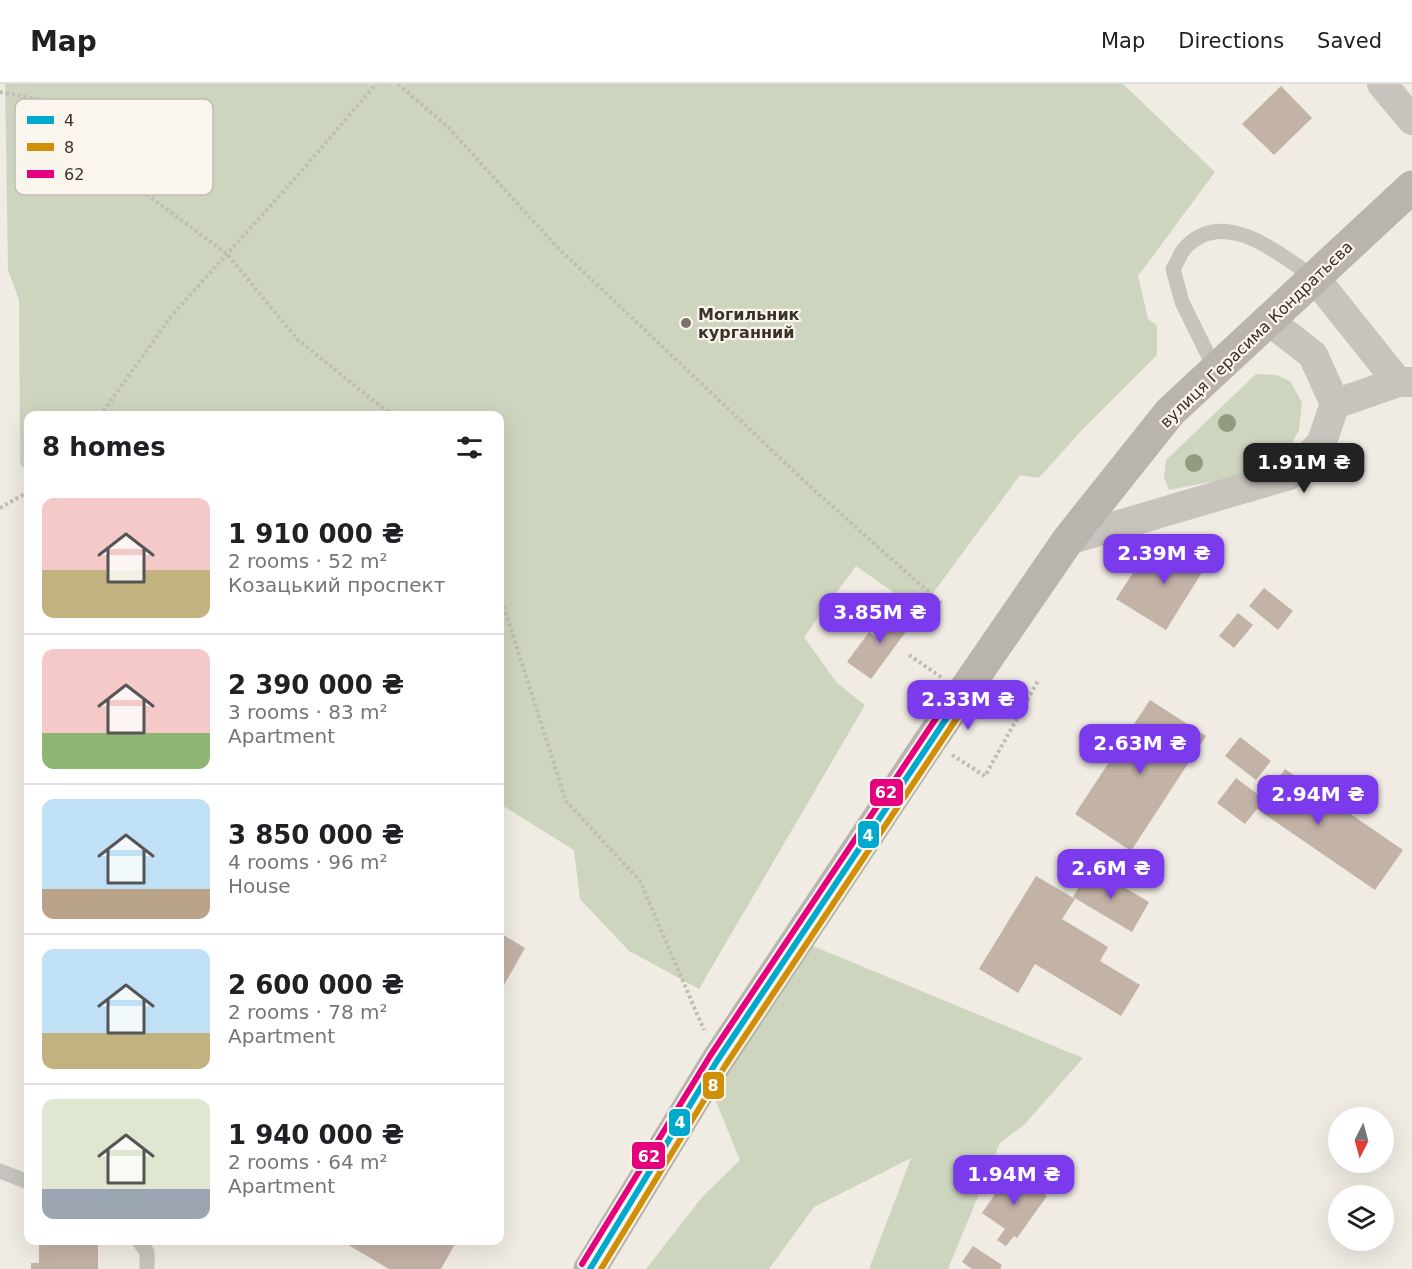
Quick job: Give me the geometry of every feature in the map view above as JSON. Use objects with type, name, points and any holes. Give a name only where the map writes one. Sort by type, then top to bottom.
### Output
[{"type":"main road","name":"вулиця Герасима Кондратьєва","points":[[590,1269],[717,1061],[930,741],[1068,540],[1170,412],[1412,187]]},
{"type":"street","points":[[1383,84],[1412,120]]},
{"type":"street","points":[[1314,277],[1405,382],[1335,404]]},
{"type":"street","points":[[1068,540],[1289,475],[1321,444],[1335,404],[1313,355],[1268,320]]},
{"type":"lane","points":[[1215,369],[1182,302],[1173,269],[1184,249],[1202,234],[1228,231],[1253,238],[1314,277]]},
{"type":"lane","points":[[0,1171],[24,1180]]},
{"type":"lane","points":[[142,1245],[147,1252],[147,1269]]},
{"type":"path","points":[[104,411],[172,315],[376,84]]},
{"type":"path","points":[[398,84],[449,128],[555,245],[814,490],[941,603]]},
{"type":"path","points":[[0,92],[36,99]]},
{"type":"path","points":[[147,195],[227,254],[298,340],[387,411]]},
{"type":"path","points":[[0,508],[24,494]]},
{"type":"path","points":[[504,607],[566,801],[640,881],[717,1061]]},
{"type":"path","points":[[909,655],[964,692]]},
{"type":"path","points":[[930,741],[985,776],[1039,679]]},
{"type":"green space","points":[[5,84],[1123,84],[1215,172],[1138,276],[1148,319],[1157,325],[1157,355],[1081,431],[1039,478],[1020,475],[920,611],[856,566],[804,637],[837,683],[865,705],[699,989],[629,951],[580,899],[574,850],[504,806],[504,411],[24,411],[24,468],[20,464],[19,300],[8,270]]},
{"type":"green space","points":[[1256,374],[1277,375],[1291,382],[1302,403],[1299,430],[1283,460],[1256,473],[1169,490],[1164,478],[1166,460]]},
{"type":"green space","points":[[808,944],[1083,1058],[1025,1124],[1000,1143],[948,1269],[869,1269],[911,1158],[814,1207],[769,1269],[646,1269],[703,1196],[740,1160],[714,1097]]},
{"type":"building","points":[[1281,86],[1312,118],[1274,155],[1242,124]]},
{"type":"building","points":[[1182,540],[1211,558],[1166,630],[1116,599],[1143,557],[1163,569]]},
{"type":"building","points":[[1264,588],[1293,611],[1278,630],[1249,606]]},
{"type":"building","points":[[890,605],[913,622],[871,679],[847,662],[869,632],[876,637],[889,619],[883,615]]},
{"type":"building","points":[[1238,613],[1253,625],[1234,648],[1219,636]]},
{"type":"building","points":[[1150,700],[1206,736],[1131,851],[1075,814]]},
{"type":"building","points":[[1240,737],[1271,761],[1256,780],[1225,756]]},
{"type":"building","points":[[1285,769],[1403,850],[1375,890],[1257,809],[1245,824],[1217,803],[1236,778],[1264,799]]},
{"type":"building","points":[[1090,867],[1149,902],[1132,932],[1073,897]]},
{"type":"building","points":[[1036,876],[1075,899],[1062,919],[1108,947],[1100,961],[1140,985],[1121,1016],[1035,964],[1018,993],[979,969]]},
{"type":"building","points":[[504,935],[525,948],[504,985]]},
{"type":"building","points":[[1011,1171],[1047,1196],[1017,1238],[1014,1236],[1006,1246],[997,1240],[1005,1229],[982,1213]]},
{"type":"building","points":[[39,1245],[98,1245],[98,1269],[31,1269],[31,1263],[39,1263]]},
{"type":"building","points":[[348,1245],[454,1245],[441,1269],[389,1269]]},
{"type":"building","points":[[973,1246],[1002,1265],[1000,1269],[972,1269],[962,1262]]},
{"type":"transit line","name":"62","points":[[582,1264],[710,1056],[957,687]]},
{"type":"transit line","name":"4","points":[[590,1269],[717,1061],[964,692]]},
{"type":"transit line","name":"8","points":[[601,1269],[725,1066],[971,697]]},
{"type":"place","name":"Могильник курганний","points":[[686,323]]}]
